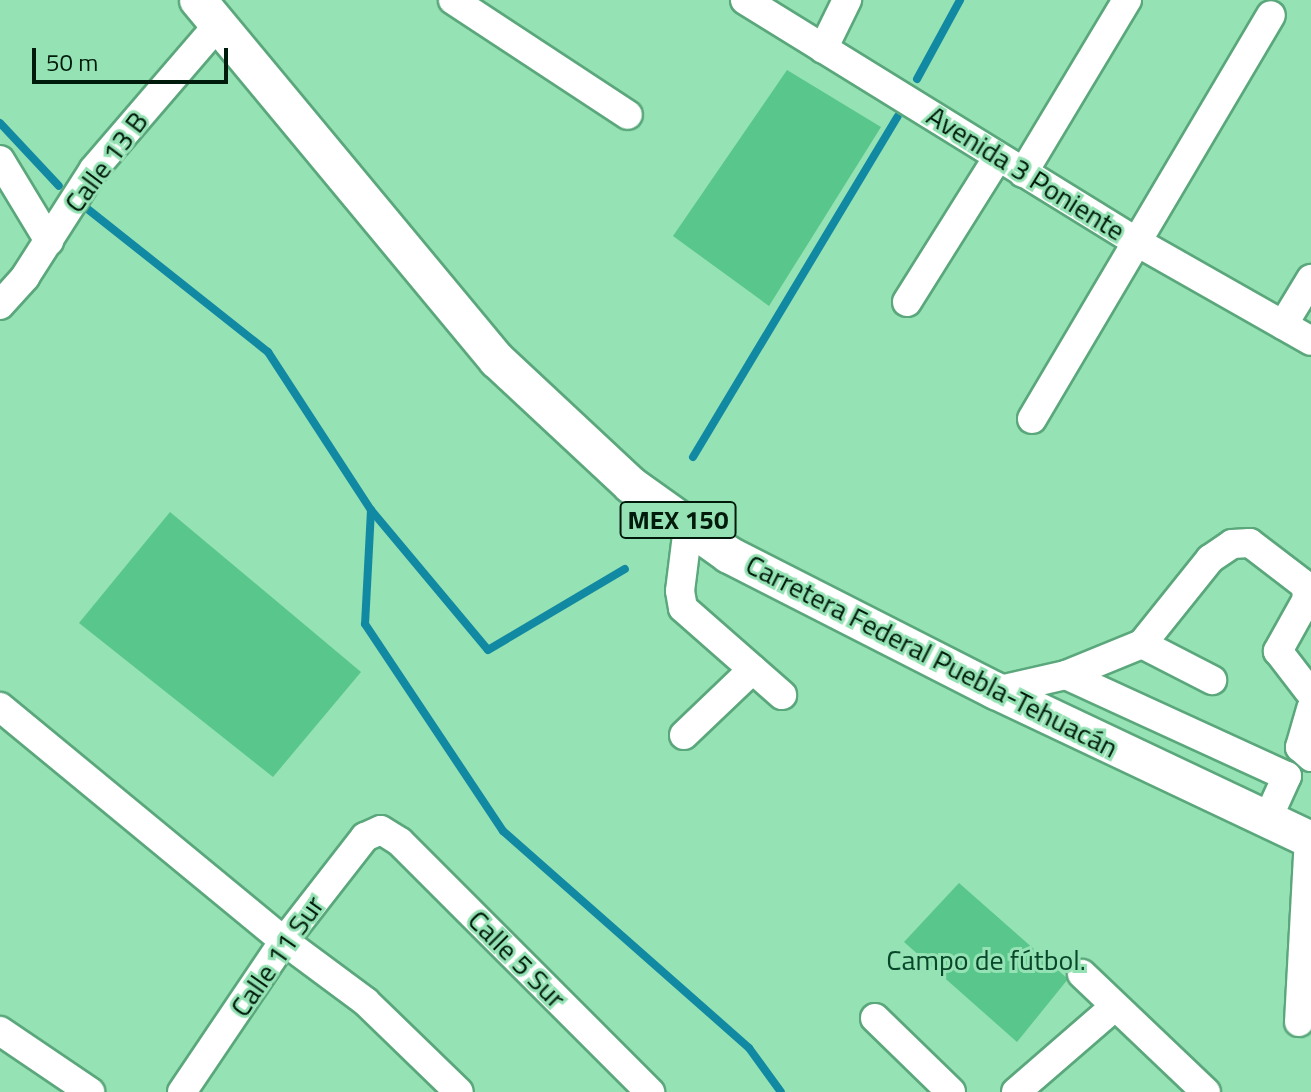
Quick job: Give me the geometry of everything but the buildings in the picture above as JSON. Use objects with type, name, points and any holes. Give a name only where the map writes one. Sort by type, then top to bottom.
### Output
[{"type":"main road","name":"Carretera Federal Puebla-Tehuacán","points":[[208,12],[497,360],[631,485],[729,555],[996,691],[1310,840]]},
{"type":"street","points":[[453,0],[628,115]]},
{"type":"street","name":"Avenida 3 Poniente","points":[[745,0],[1137,242],[1311,341]]},
{"type":"street","points":[[823,49],[847,0]]},
{"type":"street","points":[[1023,173],[1127,0]]},
{"type":"street","name":"Calle 13 B","points":[[0,305],[49,241],[94,169],[208,12]]},
{"type":"street","points":[[1032,419],[1271,15]]},
{"type":"street","points":[[907,302],[998,157]]},
{"type":"street","points":[[0,160],[49,241]]},
{"type":"street","points":[[1283,325],[1311,279]]},
{"type":"street","points":[[688,527],[680,591],[683,608],[782,695]]},
{"type":"street","points":[[996,691],[1066,675],[1142,644],[1210,559],[1232,544],[1250,543],[1306,586],[1307,599],[1278,651],[1311,694]]},
{"type":"street","points":[[1142,644],[1212,680]]},
{"type":"street","points":[[684,735],[753,669]]},
{"type":"street","points":[[1066,675],[1287,776]]},
{"type":"street","points":[[0,707],[284,941],[366,1002],[459,1092]]},
{"type":"street","points":[[1267,820],[1287,776],[1306,752],[1311,709]]},
{"type":"street","name":"Calle 11 Sur","points":[[182,1092],[284,941],[365,837],[381,830]]},
{"type":"street","name":"Calle 5 Sur","points":[[381,830],[400,842],[650,1092]]},
{"type":"street","points":[[1299,1022],[1310,840]]},
{"type":"street","points":[[1082,974],[1206,1092]]},
{"type":"street","points":[[1016,1092],[1114,1007]]},
{"type":"street","points":[[875,1018],[951,1092]]},
{"type":"street","points":[[0,1031],[90,1092]]},
{"type":"green space","points":[[787,70],[881,127],[769,306],[673,236]]},
{"type":"green space","points":[[170,512],[361,672],[273,777],[79,623]]},
{"type":"green space","name":"Campo de fútbol.","points":[[959,883],[1068,979],[1017,1042],[904,942]]},
{"type":"waterway","points":[[917,79],[960,0]]},
{"type":"waterway","points":[[693,457],[897,117]]},
{"type":"waterway","points":[[0,123],[59,186]]},
{"type":"waterway","points":[[80,203],[268,352],[371,510],[365,624],[503,831],[749,1048],[781,1092]]},
{"type":"waterway","points":[[371,510],[488,650],[625,569]]}]
